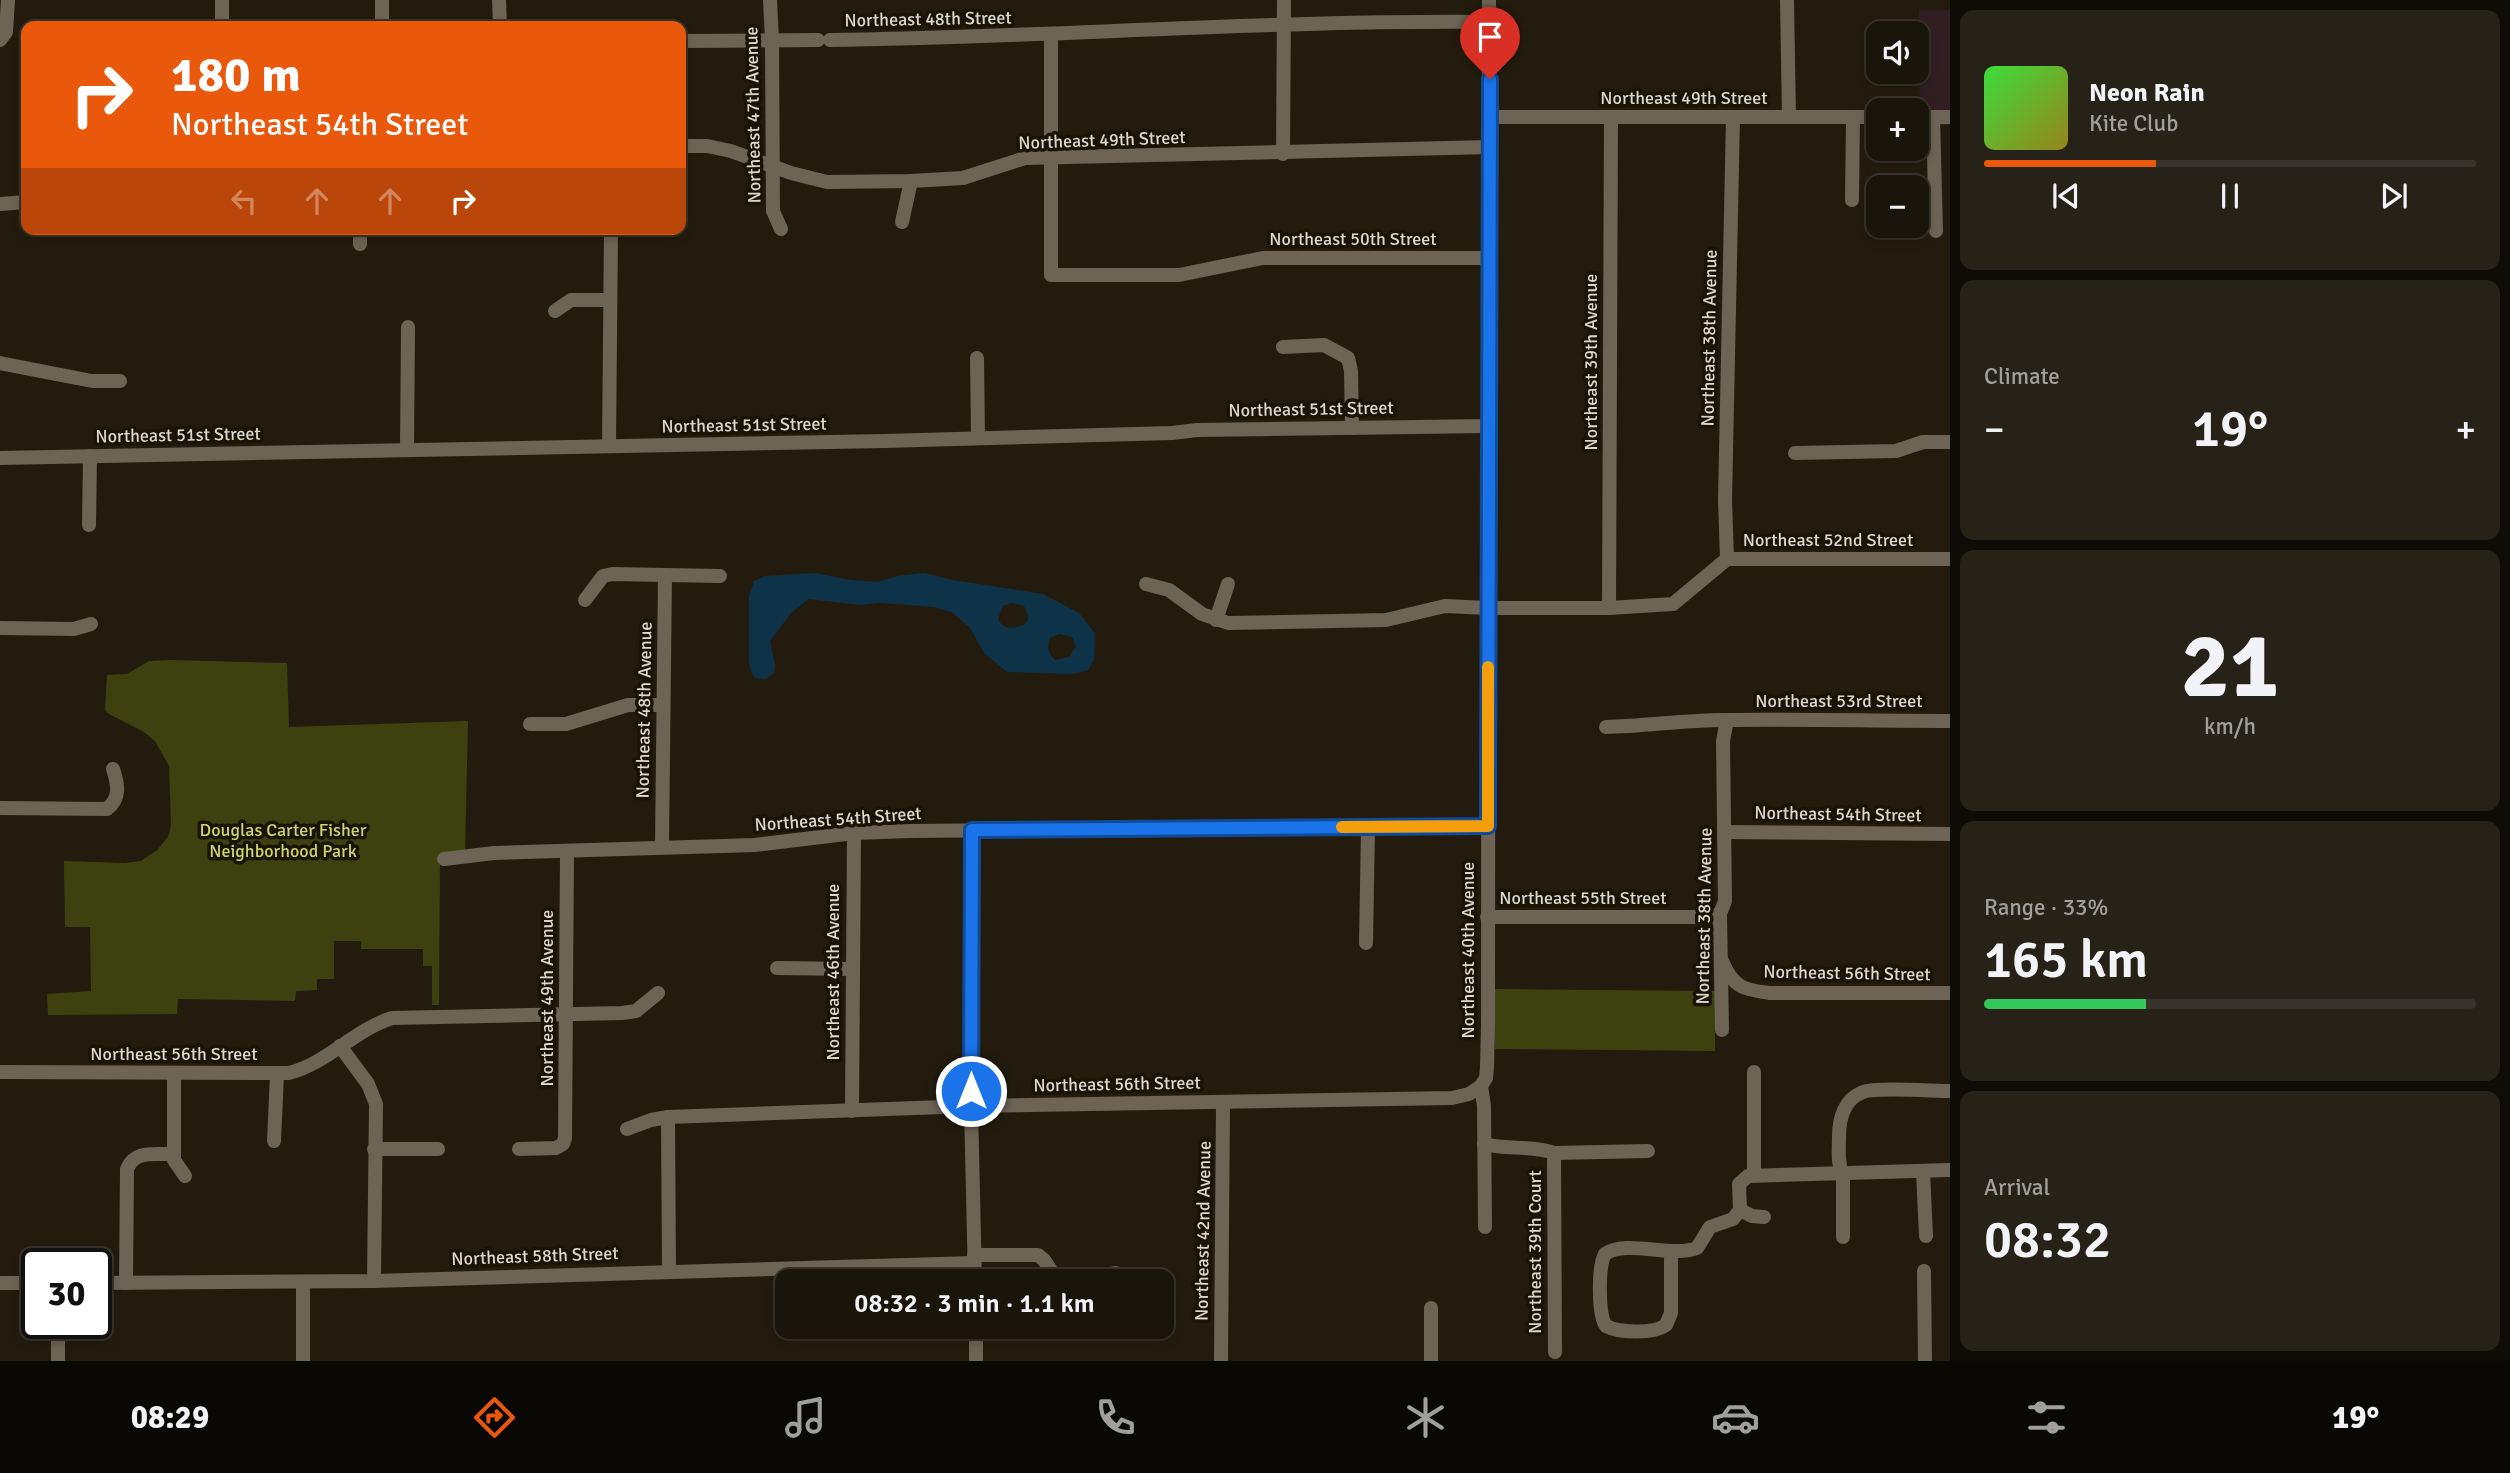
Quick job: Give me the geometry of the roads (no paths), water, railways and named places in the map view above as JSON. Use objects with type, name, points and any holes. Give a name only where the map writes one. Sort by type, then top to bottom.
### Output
[{"type":"street","points":[[1,39],[8,23],[8,0]]},
{"type":"street","points":[[222,0],[222,21]]},
{"type":"street","points":[[382,0],[382,21]]},
{"type":"street","points":[[499,0],[500,21]]},
{"type":"street","name":"Northeast 47th Avenue","points":[[770,0],[773,211],[780,229]]},
{"type":"street","points":[[1283,154],[1284,0]]},
{"type":"street","name":"Northeast 40th Avenue","points":[[1485,1227],[1484,1106],[1481,1086],[1486,1078],[1487,1067],[1489,0]]},
{"type":"street","points":[[1787,0],[1789,117]]},
{"type":"street","name":"Northeast 48th Street","points":[[686,41],[1051,35],[1284,24],[1489,22]]},
{"type":"street","points":[[1050,158],[1051,35]]},
{"type":"street","name":"Northeast 49th Street","points":[[1490,117],[1866,117]]},
{"type":"street","name":"Northeast 39th Avenue","points":[[1609,608],[1612,117]]},
{"type":"street","name":"Northeast 38th Avenue","points":[[1727,559],[1733,117]]},
{"type":"street","points":[[1852,200],[1853,117]]},
{"type":"street","points":[[1929,117],[1950,117]]},
{"type":"street","points":[[1933,117],[1936,231]]},
{"type":"street","name":"Northeast 49th Street","points":[[686,146],[707,146],[731,151],[810,179],[827,182],[962,178],[1025,158],[1283,154],[1490,147]]},
{"type":"street","name":"Northeast 50th Street","points":[[1050,158],[1051,275],[1179,275],[1263,258],[1490,258]]},
{"type":"street","points":[[902,222],[911,181]]},
{"type":"street","points":[[0,204],[21,202]]},
{"type":"street","points":[[609,446],[611,235]]},
{"type":"street","points":[[555,311],[571,300],[610,300]]},
{"type":"street","points":[[407,449],[408,327]]},
{"type":"street","points":[[1283,347],[1324,345],[1349,358],[1352,428]]},
{"type":"street","points":[[977,358],[978,437]]},
{"type":"street","points":[[0,363],[92,380],[120,381]]},
{"type":"street","name":"Northeast 51st Street","points":[[0,458],[1489,426]]},
{"type":"street","points":[[1795,453],[1896,451],[1923,442],[1950,442]]},
{"type":"street","points":[[89,526],[90,456]]},
{"type":"street","name":"Northeast 52nd Street","points":[[1146,584],[1169,590],[1202,614],[1216,620],[1240,624],[1386,620],[1445,606],[1609,608],[1673,604],[1727,559],[1950,559]]},
{"type":"street","points":[[585,600],[603,576],[612,574],[720,576]]},
{"type":"street","name":"Northeast 48th Avenue","points":[[662,846],[665,575]]},
{"type":"street","points":[[1216,620],[1228,584]]},
{"type":"street","points":[[0,628],[74,629],[91,624]]},
{"type":"street","points":[[530,723],[566,724],[628,705],[663,705]]},
{"type":"street","name":"Northeast 38th Avenue","points":[[1722,1030],[1720,914],[1725,901],[1723,741],[1727,720]]},
{"type":"street","name":"Northeast 53rd Street","points":[[1606,727],[1727,720],[1950,721]]},
{"type":"street","points":[[0,808],[102,810],[115,803],[118,784],[113,769]]},
{"type":"street","name":"Northeast 54th Street","points":[[444,859],[475,858],[494,853],[765,844],[853,833],[1488,826]]},
{"type":"street","points":[[1366,943],[1368,827]]},
{"type":"street","points":[[972,830],[971,1106],[974,1269]]},
{"type":"street","name":"Northeast 54th Street","points":[[1725,832],[1950,834]]},
{"type":"street","name":"Northeast 46th Avenue","points":[[852,1111],[853,833]]},
{"type":"street","name":"Northeast 49th Avenue","points":[[519,1149],[556,1148],[563,1144],[566,1129],[567,852]]},
{"type":"street","name":"Northeast 55th Street","points":[[1487,917],[1710,917],[1720,914]]},
{"type":"street","name":"Northeast 56th Street","points":[[1720,957],[1729,977],[1740,987],[1752,991],[1950,993]]},
{"type":"street","points":[[777,968],[853,969]]},
{"type":"street","points":[[374,1280],[374,1096],[340,1046],[363,1030],[392,1018],[636,1011],[658,993]]},
{"type":"street","name":"Northeast 56th Street","points":[[0,1072],[277,1074],[303,1070],[340,1046]]},
{"type":"street","points":[[1754,1072],[1754,1174]]},
{"type":"street","points":[[174,1073],[174,1160],[185,1176]]},
{"type":"street","points":[[274,1141],[277,1074]]},
{"type":"street","name":"Northeast 56th Street","points":[[627,1129],[668,1117],[971,1106],[1452,1098],[1469,1094],[1481,1086]]},
{"type":"street","points":[[1843,1237],[1843,1174],[1839,1166],[1839,1127],[1841,1115],[1847,1105],[1856,1096],[1871,1091],[1950,1091]]},
{"type":"street","name":"Northeast 42nd Avenue","points":[[1221,1361],[1223,1102]]},
{"type":"street","points":[[668,1117],[669,1271]]},
{"type":"street","points":[[1484,1144],[1499,1148],[1544,1149],[1554,1153],[1648,1151]]},
{"type":"street","points":[[374,1149],[438,1149]]},
{"type":"street","name":"Northeast 39th Court","points":[[1554,1153],[1555,1352]]},
{"type":"street","points":[[126,1283],[127,1169],[131,1159],[138,1155],[174,1154]]},
{"type":"street","points":[[1671,1251],[1671,1313],[1666,1325],[1654,1330],[1615,1330],[1606,1326],[1601,1312],[1601,1263],[1605,1254],[1616,1249],[1671,1251],[1697,1248],[1710,1227],[1732,1219],[1740,1210],[1739,1185],[1744,1178],[1754,1174],[1950,1170]]},
{"type":"street","points":[[1923,1171],[1926,1236]]},
{"type":"street","points":[[1740,1210],[1752,1216],[1764,1217]]},
{"type":"street","name":"Northeast 58th Street","points":[[112,1283],[303,1282],[669,1271],[974,1259],[1031,1254],[1042,1258],[1050,1269]]},
{"type":"street","points":[[1924,1271],[1925,1361]]},
{"type":"street","points":[[303,1282],[303,1361]]},
{"type":"street","points":[[0,1283],[21,1283]]},
{"type":"street","points":[[1431,1308],[1431,1361]]},
{"type":"street","points":[[58,1339],[58,1361]]},
{"type":"street","points":[[976,1339],[976,1361]]},
{"type":"water","points":[[815,573],[878,582],[897,576],[924,573],[1043,594],[1079,613],[1095,633],[1094,660],[1088,670],[1074,674],[1007,672],[984,653],[970,628],[953,613],[934,607],[880,603],[859,605],[809,599],[792,612],[770,641],[774,673],[766,679],[755,678],[749,662],[749,596],[754,581],[765,576]],"holes":[[[1012,603],[1024,606],[1029,618],[1024,625],[1013,628],[1000,623],[998,619],[1003,606]],[[1060,634],[1072,637],[1076,647],[1069,657],[1055,660],[1049,650],[1049,642],[1050,638]]]},
{"type":"park label","name":"Douglas Carter Fisher Neighborhood Park","points":[[283,840]]}]
